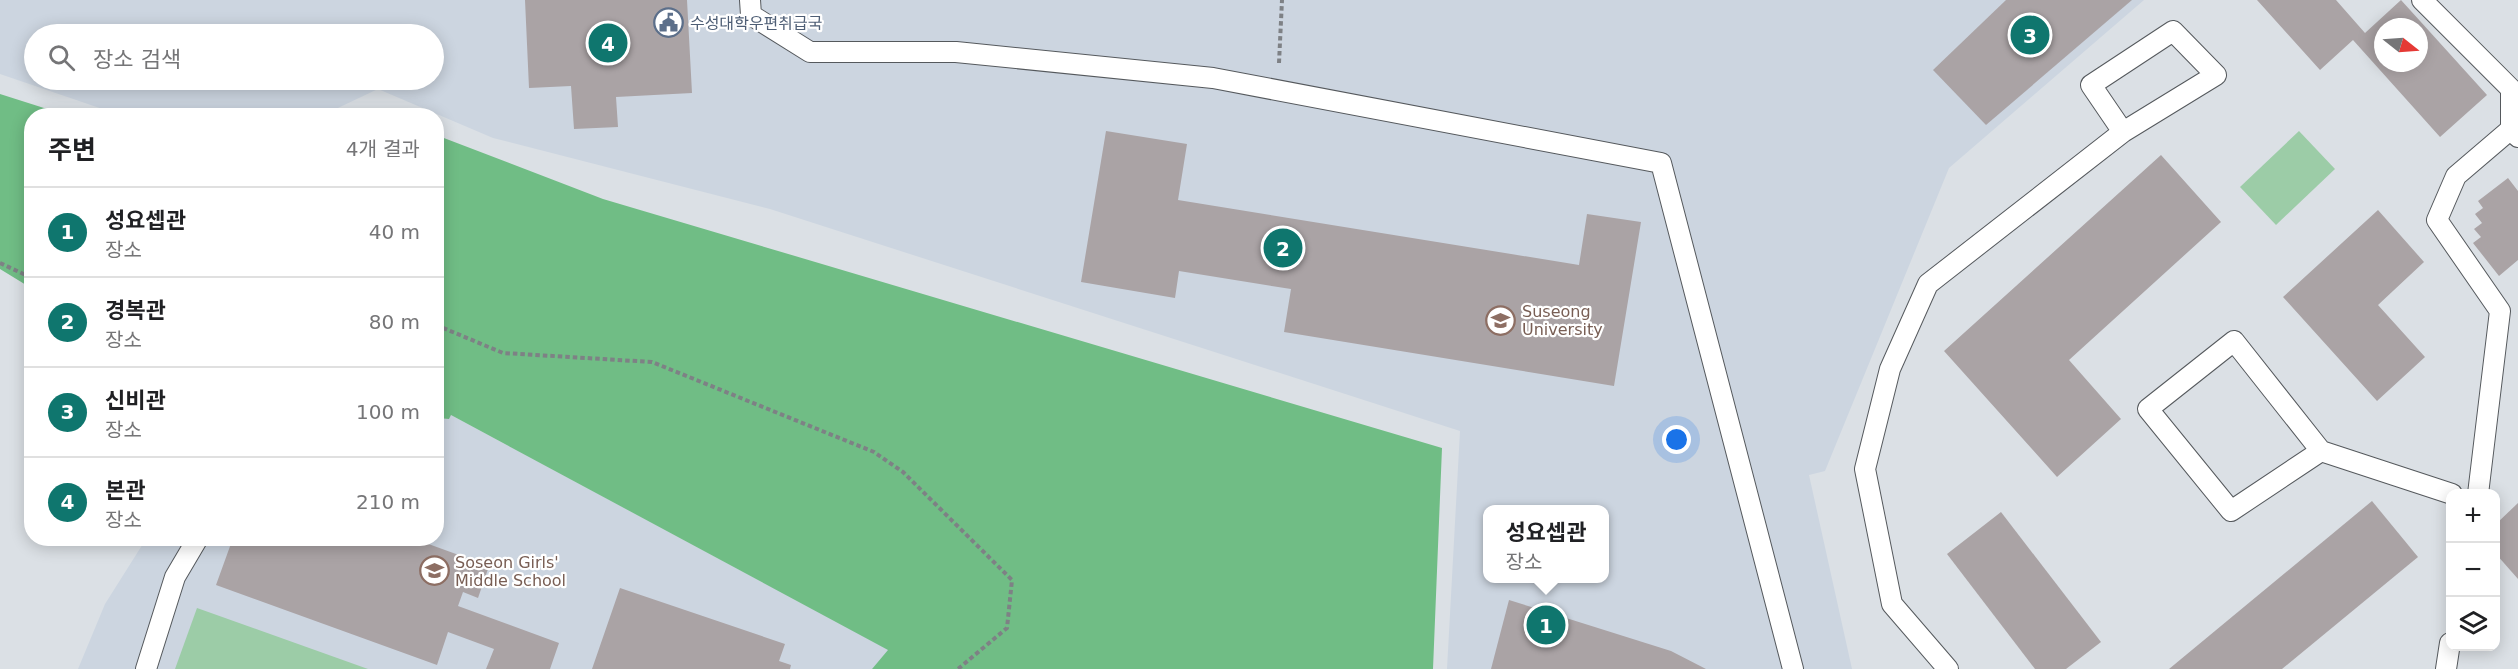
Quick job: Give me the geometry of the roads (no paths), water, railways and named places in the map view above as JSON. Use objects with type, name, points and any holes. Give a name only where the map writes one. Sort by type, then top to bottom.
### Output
[{"type":"lane","points":[[750,0],[751,15],[810,52],[956,52],[1213,78],[1661,163],[1793,669]]},
{"type":"lane","points":[[2421,0],[2511,89],[2515,133],[2456,176],[2437,220],[2500,311],[2479,489]]},
{"type":"lane","points":[[1948,669],[1892,604],[1865,469],[1890,369],[1928,284],[2122,132],[2216,75],[2173,31],[2091,85],[2122,132]]},
{"type":"lane","points":[[2321,451],[2231,511],[2148,409],[2234,341],[2321,451],[2446,492]]},
{"type":"lane","points":[[146,669],[175,577],[193,546]]},
{"type":"lane","points":[[2446,669],[2449,651]]},
{"type":"place","name":"수성대학우편취급국","points":[[669,23]]},
{"type":"place","name":"신비관","points":[[2030,35]]},
{"type":"place","name":"본관","points":[[608,43]]},
{"type":"place","name":"경복관","points":[[1283,248]]},
{"type":"place","name":"Suseong University","points":[[1501,320]]},
{"type":"place","name":"Soseon Girls' Middle School","points":[[434,571]]},
{"type":"place","name":"성요셉관","points":[[1546,625]]}]
